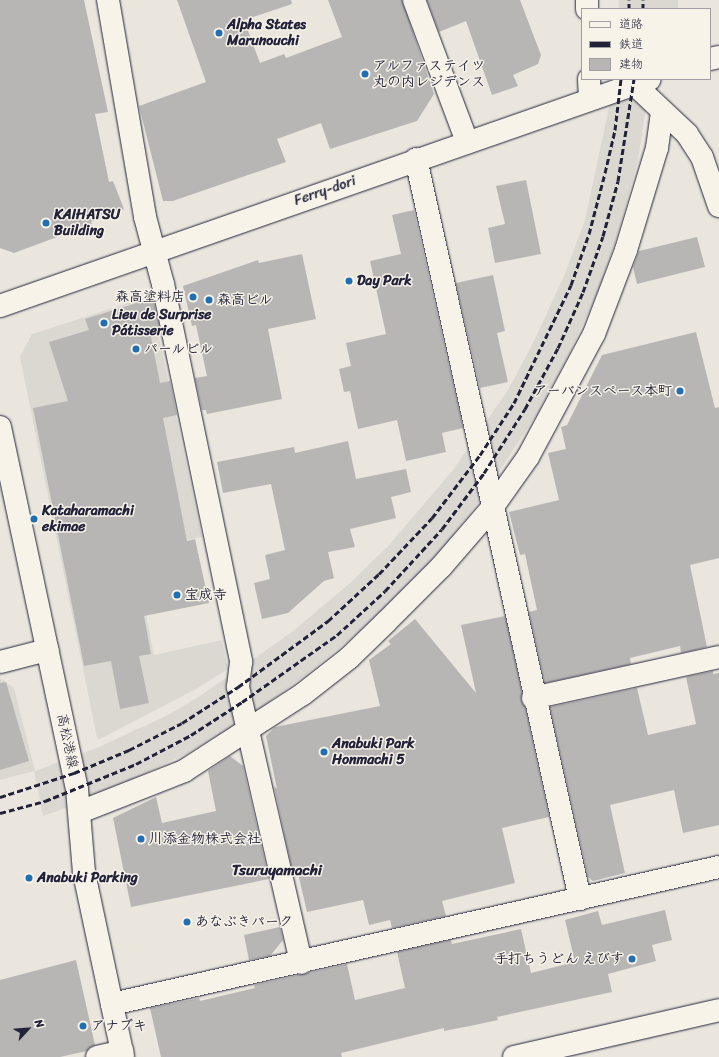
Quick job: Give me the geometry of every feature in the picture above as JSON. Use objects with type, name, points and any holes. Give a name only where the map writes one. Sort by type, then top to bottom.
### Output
[{"type":"street","points":[[108,0],[145,217],[154,251],[241,662],[238,687],[301,963]]},
{"type":"street","points":[[414,0],[467,142]]},
{"type":"street","points":[[642,82],[662,111],[687,134],[702,157],[719,206]]},
{"type":"street","name":"Ferry-dori","points":[[0,306],[467,142],[589,89],[642,82]]},
{"type":"street","points":[[80,812],[184,771],[303,694],[349,658],[441,567],[492,508],[528,457],[594,334],[628,242],[657,148],[662,111]]},
{"type":"street","points":[[416,159],[533,698],[580,899]]},
{"type":"street","name":"高松港線","points":[[0,427],[80,812],[84,873],[122,1054]]},
{"type":"street","points":[[0,662],[47,650]]},
{"type":"street","points":[[533,698],[719,657]]},
{"type":"street","points":[[112,1004],[301,963],[719,867]]},
{"type":"street","points":[[514,1057],[719,1010]]},
{"type":"street","points":[[97,1057],[122,1054]]},
{"type":"shaded area","points":[[619,0],[678,0],[678,8],[619,8]]},
{"type":"shaded area","points":[[615,80],[650,80],[638,161],[617,237],[597,294],[568,356],[537,414],[478,503],[432,562],[381,614],[302,678],[248,717],[188,753],[93,798],[43,816],[34,771],[0,780],[0,678],[14,688],[35,771],[99,747],[168,715],[200,696],[292,632],[349,584],[389,545],[453,470],[508,390],[534,341],[564,276],[585,220]]},
{"type":"shaded area","points":[[150,296],[202,537],[133,550],[154,655],[222,640],[228,669],[196,689],[100,739],[97,738],[20,357],[32,334]]},
{"type":"building","points":[[0,0],[84,0],[108,112],[95,114],[109,182],[113,181],[124,209],[91,222],[92,224],[14,253],[0,248]]},
{"type":"building","points":[[177,0],[291,0],[292,4],[244,20],[260,63],[284,54],[286,58],[342,37],[328,0],[402,0],[434,94],[417,121],[330,149],[321,123],[277,139],[286,162],[173,201],[163,201],[139,106],[206,82]]},
{"type":"building","points":[[427,0],[520,0],[541,55],[538,64],[513,75],[518,86],[492,95],[466,21],[439,32]]},
{"type":"building","points":[[526,180],[541,254],[495,263],[488,228],[505,224],[496,186]]},
{"type":"building","points":[[414,210],[463,428],[442,433],[446,452],[406,461],[397,420],[358,429],[350,391],[344,392],[339,369],[351,366],[346,343],[386,334],[370,261],[401,254],[392,215]]},
{"type":"building","points":[[697,237],[705,267],[637,284],[633,267],[639,251]]},
{"type":"building","points":[[302,254],[316,319],[268,329],[282,399],[207,414],[206,410],[202,410],[195,378],[207,376],[196,325],[192,326],[183,286],[258,260],[259,263]]},
{"type":"building","points":[[493,275],[505,331],[497,333],[508,382],[480,388],[456,283]]},
{"type":"building","points":[[153,298],[161,334],[151,337],[160,383],[170,381],[177,415],[163,418],[187,541],[195,539],[209,603],[144,616],[151,654],[139,656],[149,703],[120,709],[111,661],[84,666],[33,408],[68,401],[49,342],[89,330],[85,319]]},
{"type":"building","points":[[696,332],[715,408],[719,407],[719,558],[690,565],[707,647],[681,653],[680,646],[630,658],[631,664],[545,683],[529,612],[537,610],[525,554],[520,555],[509,512],[559,500],[548,453],[566,449],[561,427],[567,425],[602,355]]},
{"type":"building","points":[[348,441],[356,479],[406,469],[411,492],[391,497],[396,518],[350,529],[355,547],[328,552],[334,578],[324,581],[288,613],[262,619],[254,583],[270,579],[265,555],[285,550],[271,484],[223,493],[217,462],[294,447],[295,453]]},
{"type":"building","points":[[505,616],[522,693],[521,700],[525,707],[549,817],[502,828],[515,883],[442,901],[446,916],[392,928],[390,920],[369,925],[363,900],[307,912],[298,873],[293,874],[274,786],[277,789],[266,736],[275,727],[380,706],[369,660],[391,644],[388,641],[415,619],[476,693],[461,625]]},
{"type":"building","points":[[713,671],[713,674],[719,673],[719,825],[683,833],[674,790],[610,805],[625,873],[593,881],[588,877],[550,707],[637,688],[648,735],[696,724],[686,677]]},
{"type":"building","points":[[6,682],[29,761],[0,770],[0,683]]},
{"type":"building","points":[[230,756],[243,766],[269,879],[131,907],[113,818],[156,797],[162,823],[216,811],[208,771]]},
{"type":"building","points":[[665,910],[672,940],[652,945],[656,961],[608,974],[612,992],[497,1017],[498,1020],[470,1026],[444,1031],[444,1028],[341,1053],[342,1057],[161,1057],[150,1008],[199,998],[200,1001],[255,988],[254,985],[347,964],[355,1000],[405,988],[397,952],[451,940],[452,944],[521,929],[531,973],[575,962],[565,920],[598,911],[602,925]]},
{"type":"building","points":[[280,927],[283,940],[270,956],[249,960],[244,935]]},
{"type":"building","points":[[76,960],[95,1045],[87,1051],[60,1057],[0,1057],[0,980]]},
{"type":"railway","points":[[629,0],[629,8]]},
{"type":"railway","points":[[643,0],[643,8]]},
{"type":"railway","points":[[0,797],[74,773],[129,750],[182,723],[238,687],[328,621],[379,574],[432,518],[480,455],[514,403],[571,285],[589,234],[605,173],[615,130],[621,80]]},
{"type":"railway","points":[[0,813],[45,801],[136,764],[191,735],[242,702],[337,635],[385,591],[442,529],[484,473],[525,409],[558,348],[583,292],[603,236],[618,181],[634,80]]},
{"type":"place","name":"Alpha States Marunouchi","points":[[219,33]]},
{"type":"place","name":"アルファステイツ 丸の内レジデンス","points":[[365,74]]},
{"type":"place","name":"KAIHATSU Building","points":[[46,223]]},
{"type":"place","name":"Day Park","points":[[349,281]]},
{"type":"place","name":"森高塗料店","points":[[193,297]]},
{"type":"place","name":"森高ビル","points":[[209,300]]},
{"type":"place","name":"Lieu de Surprise Pátisserie","points":[[104,323]]},
{"type":"place","name":"パールビル","points":[[136,349]]},
{"type":"place","name":"アーバンスペース本町","points":[[680,391]]},
{"type":"place","name":"Kataharamachi ekimae","points":[[34,519]]},
{"type":"place","name":"宝成寺","points":[[177,595]]},
{"type":"place","name":"Anabuki Park Honmachi 5","points":[[324,752]]},
{"type":"place","name":"川添金物株式会社","points":[[141,839]]},
{"type":"place","name":"Anabuki Parking","points":[[29,878]]},
{"type":"place","name":"あなぶきパーク","points":[[187,922]]},
{"type":"place","name":"手打ちうどん えびす","points":[[632,959]]},
{"type":"place","name":"アナブキ","points":[[83,1026]]},
{"type":"district","name":"Tsuruyamachi","points":[[277,871]]}]
